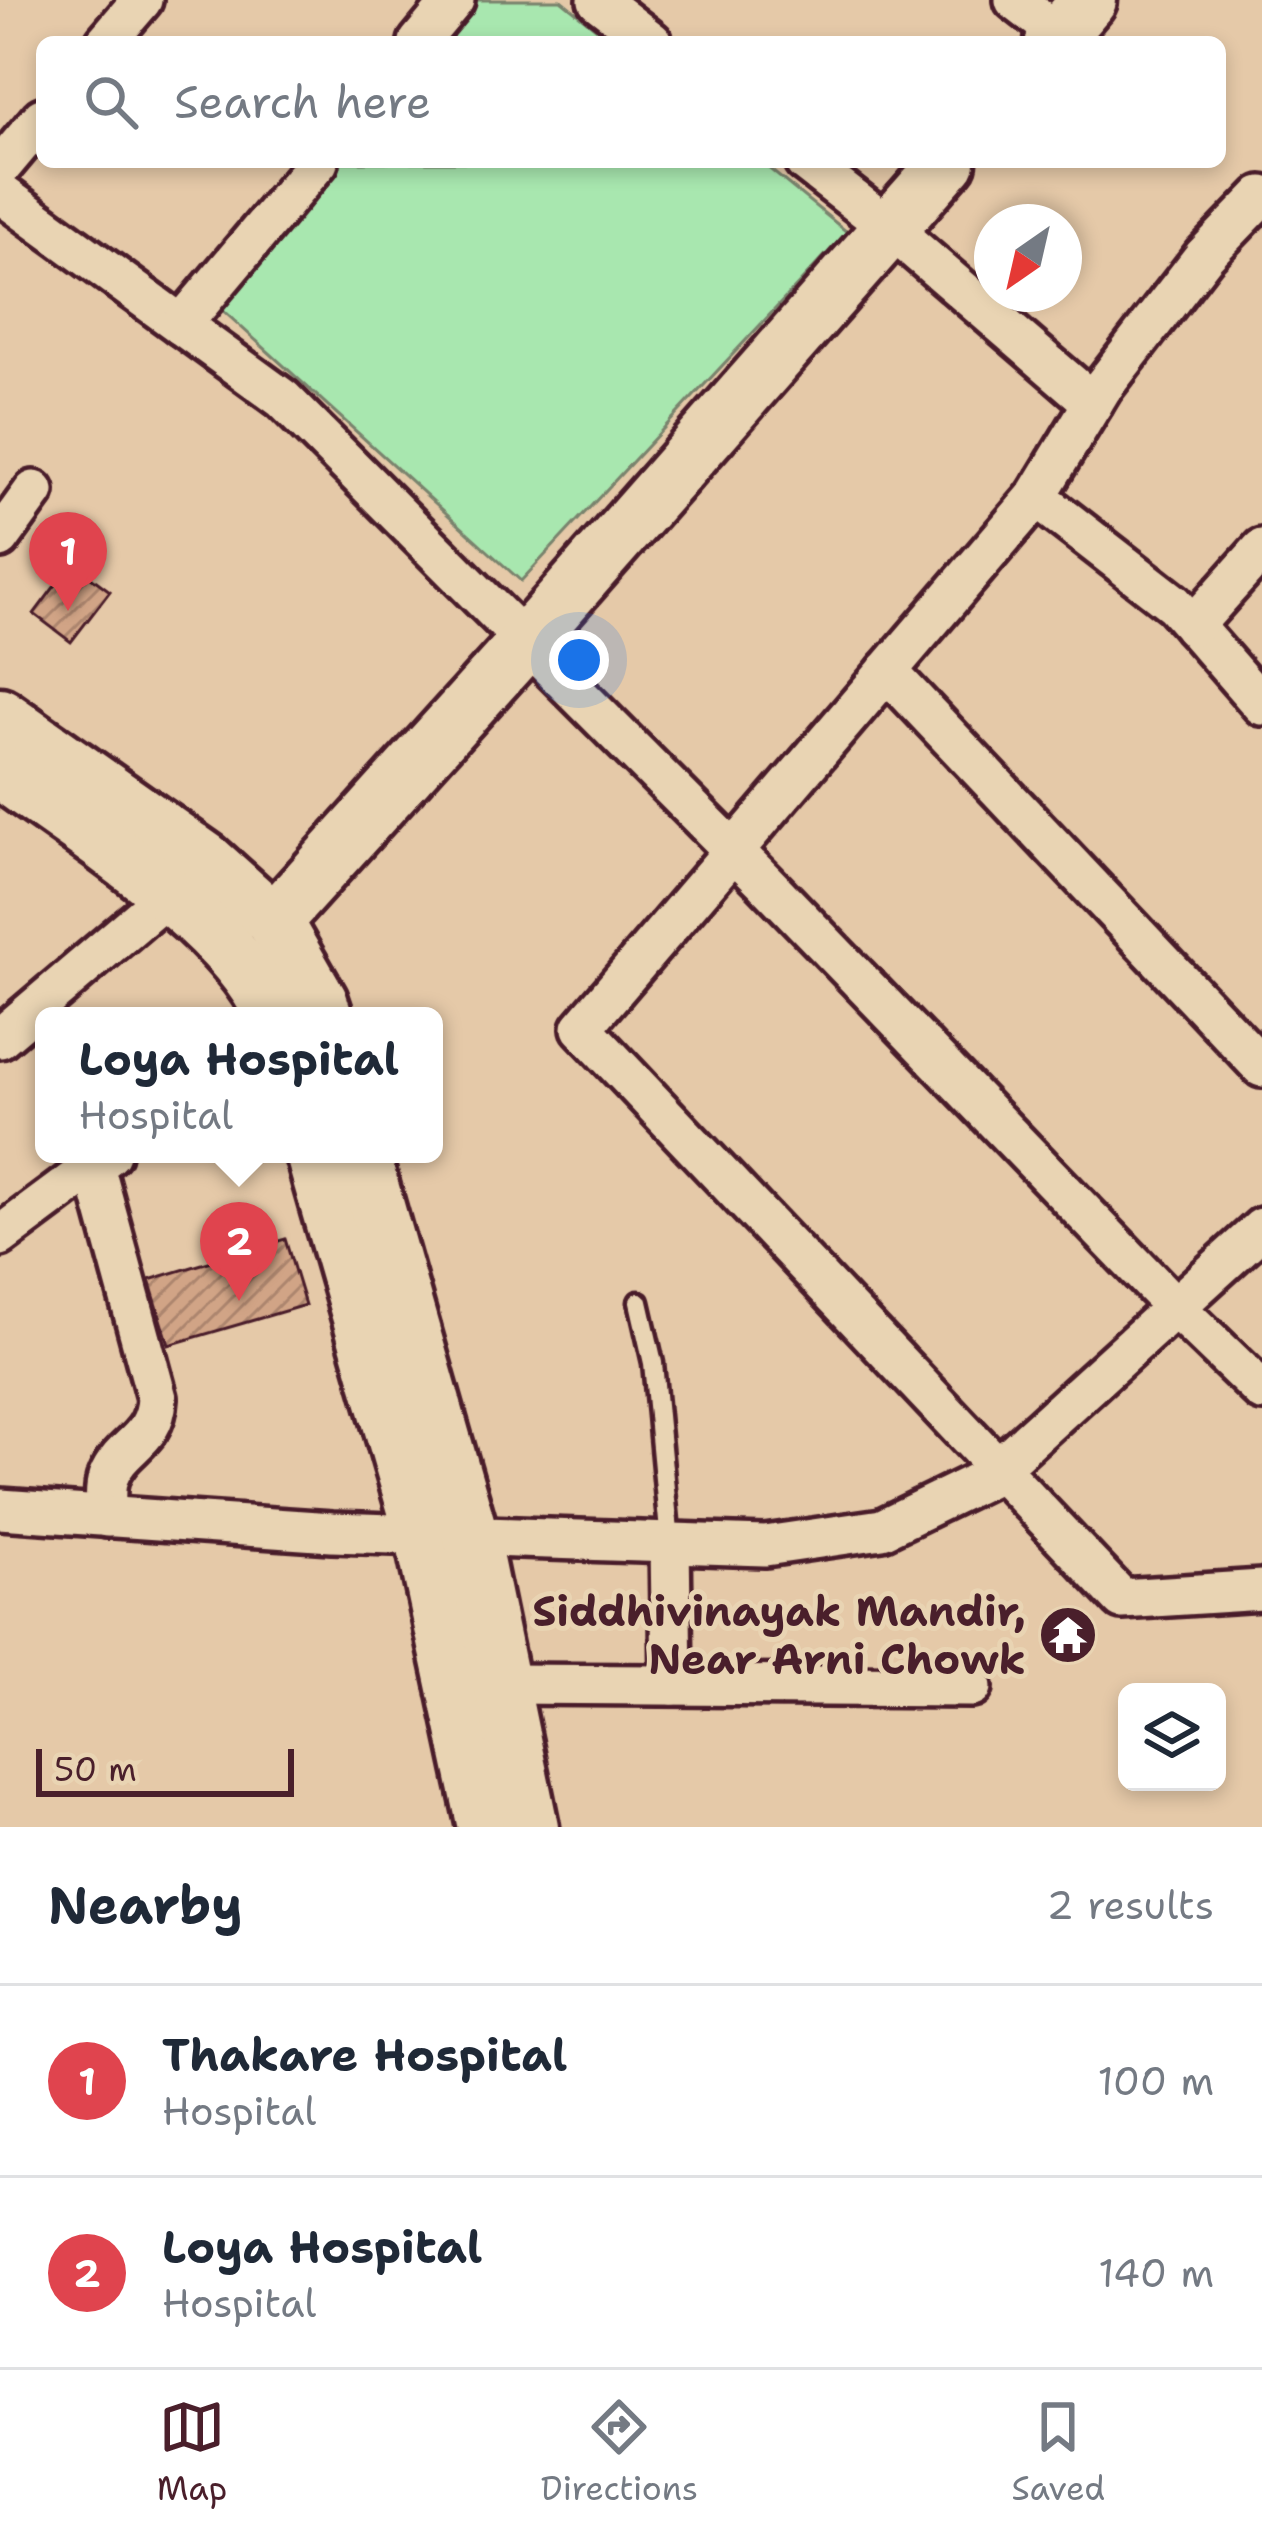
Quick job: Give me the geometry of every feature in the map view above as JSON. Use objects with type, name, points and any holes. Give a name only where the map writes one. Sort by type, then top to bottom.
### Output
[{"type":"street","points":[[111,36],[142,0]]},
{"type":"street","points":[[424,36],[454,0]]},
{"type":"street","points":[[598,0],[644,36]]},
{"type":"street","points":[[1015,0],[1067,26]]},
{"type":"street","points":[[0,168],[36,125]]},
{"type":"street","points":[[181,325],[313,168]]},
{"type":"street","points":[[813,168],[890,228],[1093,404]]},
{"type":"street","points":[[274,921],[943,168]]},
{"type":"street","points":[[0,193],[283,399],[1262,1391]]},
{"type":"street","points":[[1262,196],[1204,256],[1093,404],[1036,497],[582,1028],[1122,1599],[1262,1591]]},
{"type":"street","points":[[0,538],[34,490]]},
{"type":"street","points":[[1036,497],[1174,604],[1262,705]]},
{"type":"street","points":[[1193,626],[1262,549]]},
{"type":"street","points":[[886,671],[1262,1067]]},
{"type":"street","points":[[0,715],[188,877],[267,1007]]},
{"type":"street","points":[[0,771],[274,921],[322,1007]]},
{"type":"street","points":[[2,1032],[188,877]]},
{"type":"street","points":[[0,1236],[98,1163]]},
{"type":"street","points":[[103,1163],[157,1398],[156,1416],[147,1434],[109,1475],[107,1517]]},
{"type":"street","points":[[316,1163],[502,1684],[531,1827]]},
{"type":"street","points":[[364,1163],[447,1535],[484,1827]]},
{"type":"street","points":[[0,1509],[447,1535],[765,1546],[882,1529],[987,1478],[1262,1228]]},
{"type":"street","points":[[670,1542],[671,1685]]},
{"type":"street","points":[[502,1684],[972,1687]]},
{"type":"lane","points":[[639,1302],[653,1363],[670,1542]]},
{"type":"green space","points":[[469,0],[561,0],[606,36],[440,36]]},
{"type":"green space","points":[[331,168],[768,168],[847,232],[521,581],[218,306]]},
{"type":"building","points":[[72,563],[110,591],[71,642],[34,614]]},
{"type":"building","points":[[285,1239],[305,1305],[169,1345],[149,1280]]},
{"type":"place","name":"Thakare Hospital","points":[[68,611]]},
{"type":"place","name":"Loya Hospital","points":[[239,1301]]},
{"type":"place","name":"Siddhivinayak Mandir, Near Arni Chowk","points":[[1068,1635]]}]
